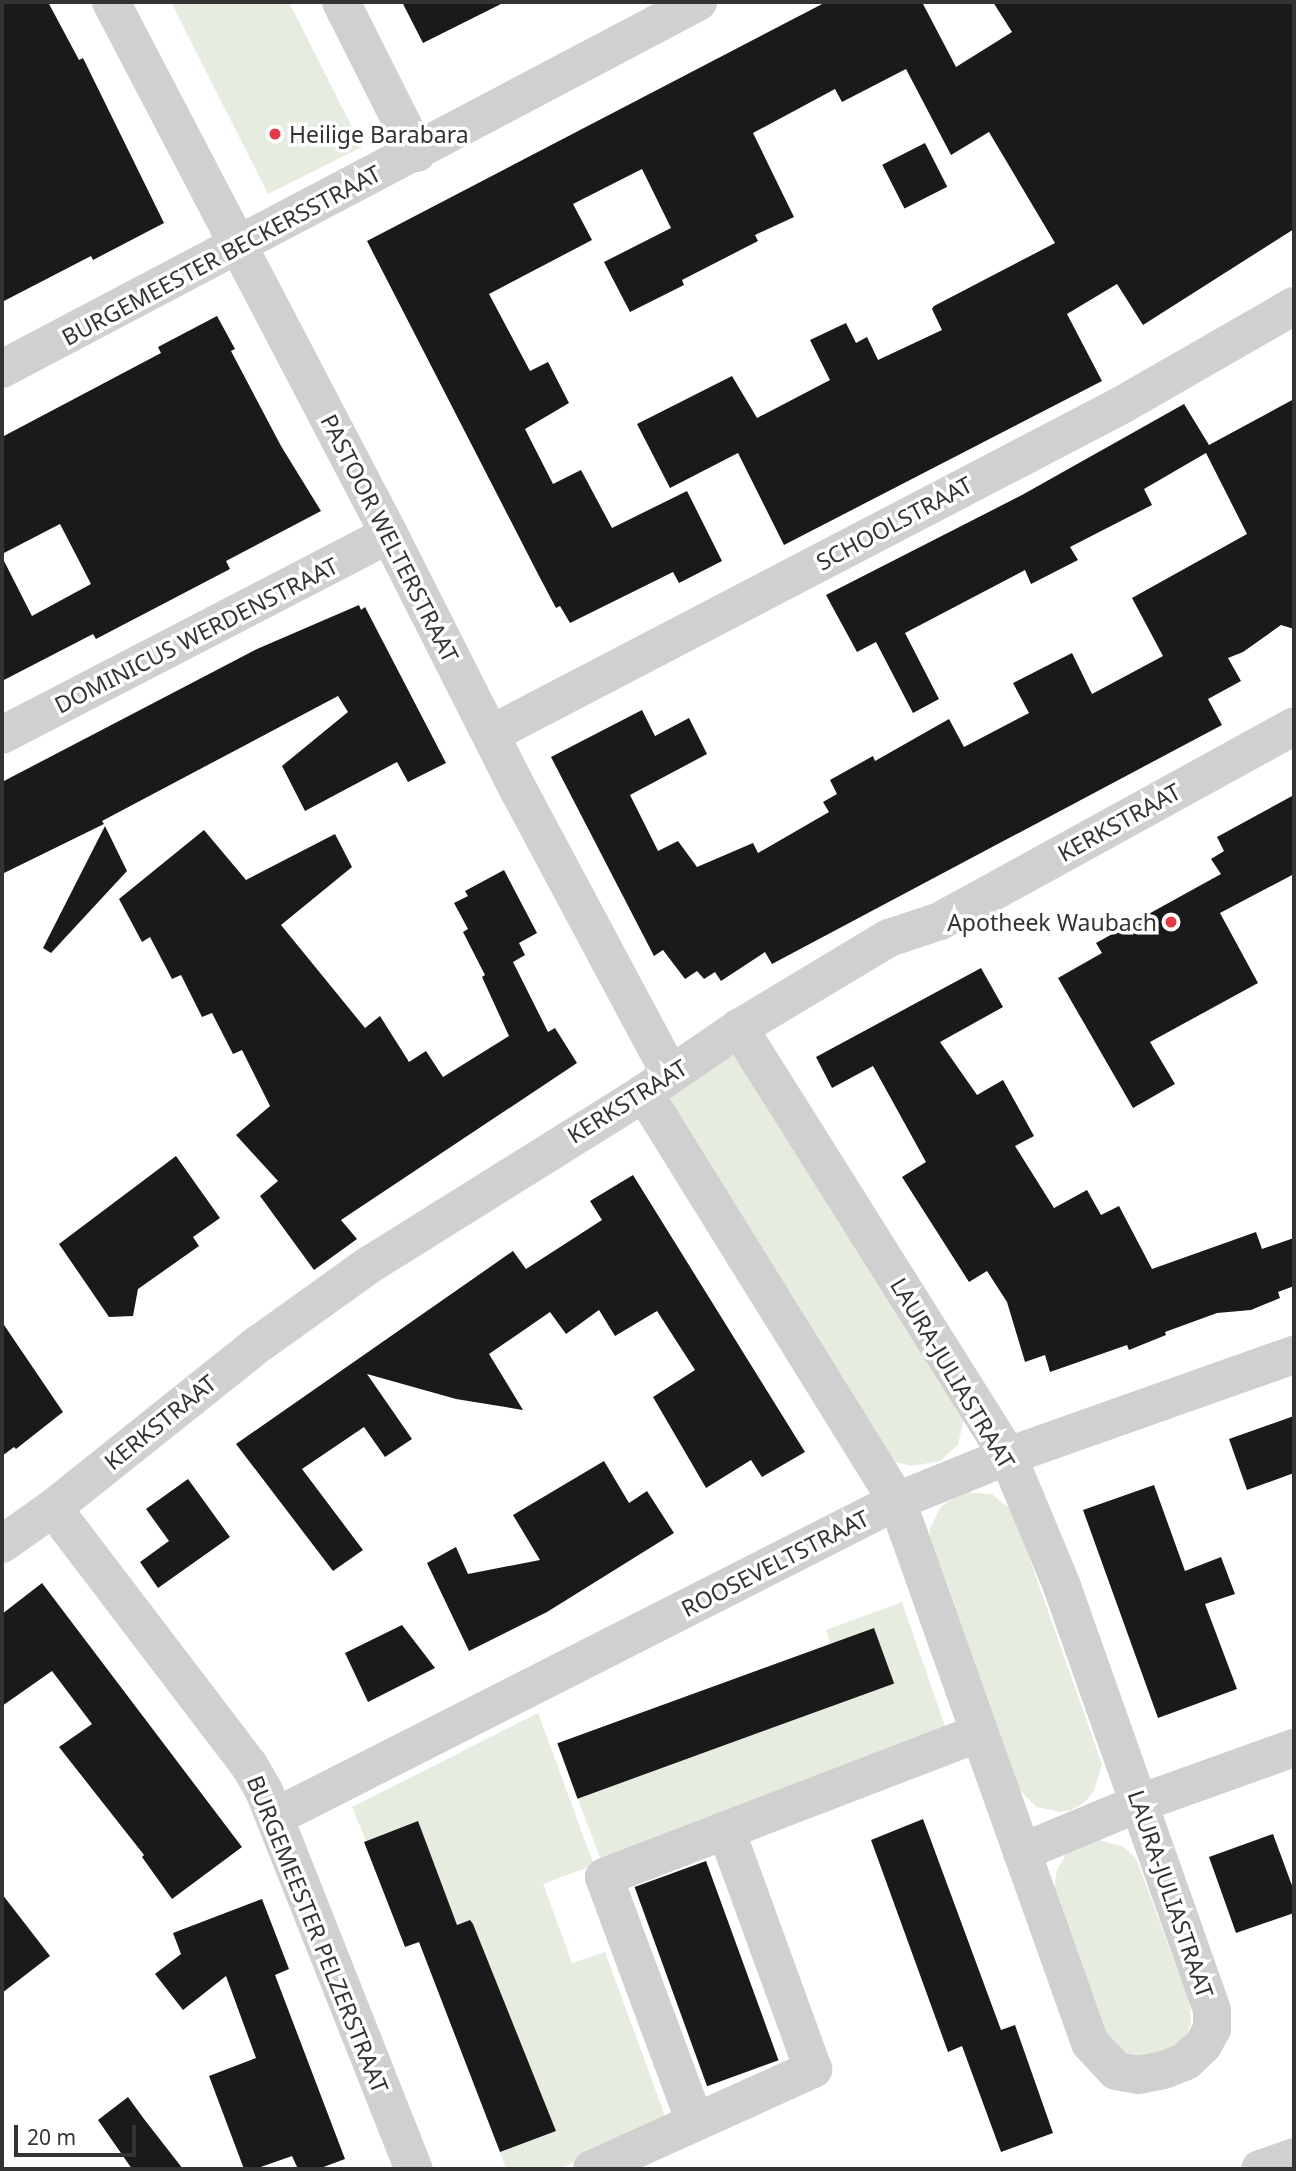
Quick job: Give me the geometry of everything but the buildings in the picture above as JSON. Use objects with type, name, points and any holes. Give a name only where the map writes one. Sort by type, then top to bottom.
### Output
[{"type":"street","name":"PASTOOR WELTERSTRAAT","points":[[111,2],[491,734],[657,1084]]},
{"type":"street","points":[[341,2],[417,153]]},
{"type":"street","name":"BURGEMEESTER BECKERSSTRAAT","points":[[2,369],[417,153],[698,2]]},
{"type":"street","name":"SCHOOLSTRAAT","points":[[491,734],[1119,406],[1294,306]]},
{"type":"street","name":"DOMINICUS WERDENSTRAAT","points":[[2,735],[389,534]]},
{"type":"street","name":"KERKSTRAAT","points":[[2,1544],[53,1508],[260,1343],[369,1265],[657,1084],[738,1028],[889,938],[940,921],[1294,726]]},
{"type":"street","name":"LAURA-JULIASTRAAT","points":[[657,1084],[897,1502],[1090,2043],[1116,2071],[1138,2076],[1186,2061],[1203,2045],[1212,2029],[1212,2010],[1062,1586],[1008,1456],[738,1028]]},
{"type":"street","name":"ROOSEVELTSTRAAT","points":[[275,1817],[897,1502],[1008,1456],[1294,1355]]},
{"type":"street","name":"BURGEMEESTER PELZERSTRAAT","points":[[53,1508],[249,1765],[275,1817],[414,2169]]},
{"type":"street","points":[[695,2122],[604,1877],[979,1733]]},
{"type":"street","points":[[1022,1852],[1140,1803],[1294,1748]]},
{"type":"street","points":[[592,2169],[813,2069],[726,1830]]},
{"type":"street","points":[[1260,2169],[1294,2157]]},
{"type":"shaded area","points":[[171,2],[289,2],[362,147],[268,194]]},
{"type":"shaded area","points":[[729,1055],[738,1057],[964,1418],[958,1445],[940,1461],[912,1466],[896,1462],[885,1453],[670,1102],[670,1095]]},
{"type":"shaded area","points":[[965,1492],[992,1494],[1010,1509],[1102,1764],[1094,1791],[1085,1802],[1071,1810],[1060,1812],[1037,1807],[1015,1786],[929,1551],[930,1529],[941,1506]]},
{"type":"shaded area","points":[[902,1602],[947,1732],[602,1863],[577,1797],[893,1683],[874,1628],[831,1644],[826,1630]]},
{"type":"shaded area","points":[[538,1713],[594,1865],[543,1884],[572,1963],[605,1952],[664,2113],[662,2120],[653,2128],[559,2169],[506,2169],[500,2152],[556,2131],[473,1924],[469,1920],[457,1925],[418,1821],[366,1841],[352,1807]]},
{"type":"shaded area","points":[[1097,1840],[1122,1846],[1136,1858],[1190,2004],[1191,2022],[1186,2038],[1178,2047],[1144,2059],[1121,2053],[1106,2038],[1054,1890],[1057,1870],[1067,1852]]},
{"type":"place","name":"Heilige Barabara","points":[[275,134]]},
{"type":"place","name":"Apotheek Waubach","points":[[1171,922]]}]
